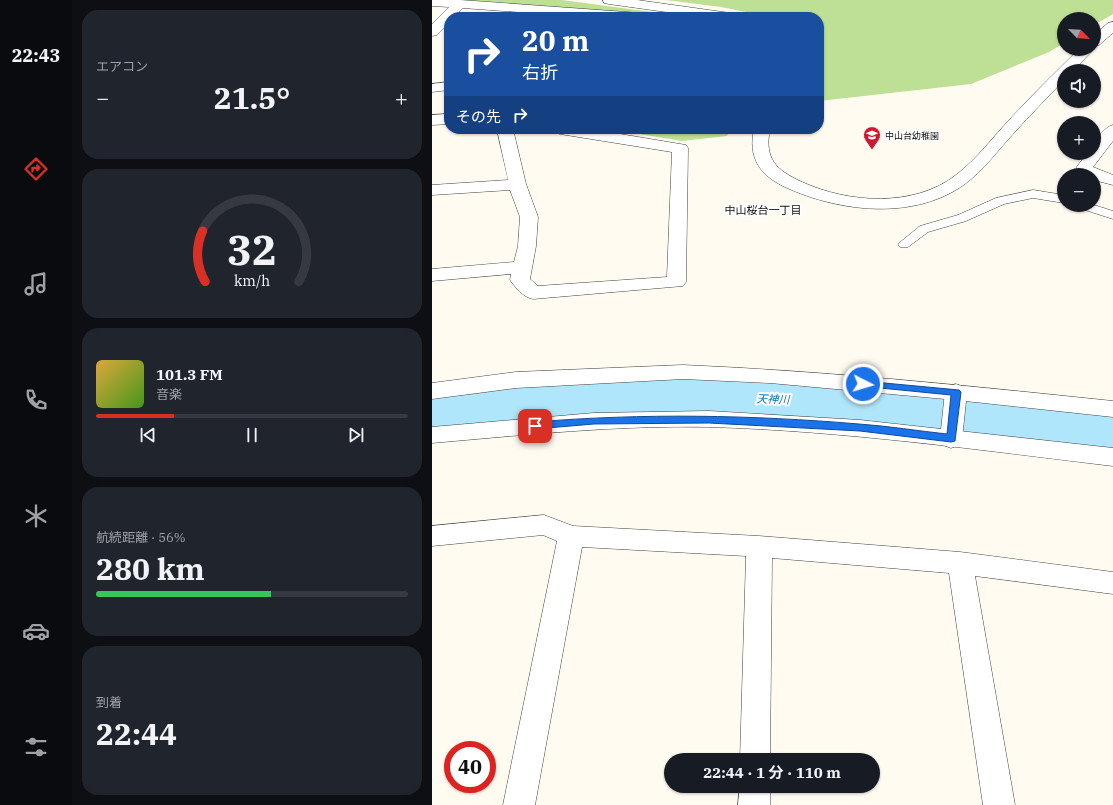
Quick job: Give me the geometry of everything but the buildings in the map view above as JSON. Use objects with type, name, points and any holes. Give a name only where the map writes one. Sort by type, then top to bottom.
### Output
[{"type":"street","points":[[609,0],[687,12]]},
{"type":"street","points":[[432,2],[531,12]]},
{"type":"street","points":[[452,12],[460,4]]},
{"type":"street","points":[[432,32],[444,20]]},
{"type":"street","points":[[1101,36],[1113,26]]},
{"type":"street","points":[[1073,64],[1080,56]]},
{"type":"street","points":[[761,134],[758,147],[760,156],[766,166],[776,175],[789,183],[809,191],[843,200],[877,204],[904,202],[932,195],[954,184],[972,170],[1025,112],[1057,80]]},
{"type":"street","points":[[432,88],[444,87]]},
{"type":"street","points":[[432,120],[444,119]]},
{"type":"street","points":[[1113,130],[1084,168],[1089,173],[1113,180]]},
{"type":"street","points":[[506,134],[517,184],[529,217],[527,246],[520,280],[533,293],[676,282],[680,148],[592,134]]},
{"type":"street","points":[[432,190],[517,184]]},
{"type":"street","points":[[432,275],[522,267]]},
{"type":"street","points":[[432,391],[516,380],[683,372],[770,376],[956,392],[1113,409]]},
{"type":"street","points":[[951,438],[956,392]]},
{"type":"street","points":[[432,435],[594,420],[709,420],[860,428],[1113,457]]},
{"type":"street","points":[[432,536],[544,525],[571,536],[759,546],[960,563],[1113,583]]},
{"type":"street","points":[[519,805],[571,536]]},
{"type":"street","points":[[755,753],[759,546]]},
{"type":"street","points":[[960,563],[999,805]]},
{"type":"street","points":[[754,805],[755,793]]},
{"type":"lane","points":[[904,244],[924,230],[962,218],[1000,201],[1033,194],[1057,198]]},
{"type":"lane","points":[[1101,211],[1113,215]]},
{"type":"green space","points":[[436,0],[562,0],[652,12],[620,12]]},
{"type":"green space","points":[[666,0],[1113,0],[1113,14],[1101,21],[1101,12],[1057,12],[1057,47],[1049,52],[971,84],[824,100],[824,12],[746,12],[721,7]]},
{"type":"green space","points":[[639,134],[728,134],[727,136],[682,141]]},
{"type":"waterway","name":"天神川","points":[[432,413],[587,397],[782,399],[886,406],[1113,432]]},
{"type":"place","name":"中山台幼稚園","points":[[872,150]]},
{"type":"district","name":"中山桜台一丁目","points":[[763,210]]},
{"type":"route","points":[[535,426],[594,420],[709,420],[860,428],[951,438],[956,392],[863,384]]}]
